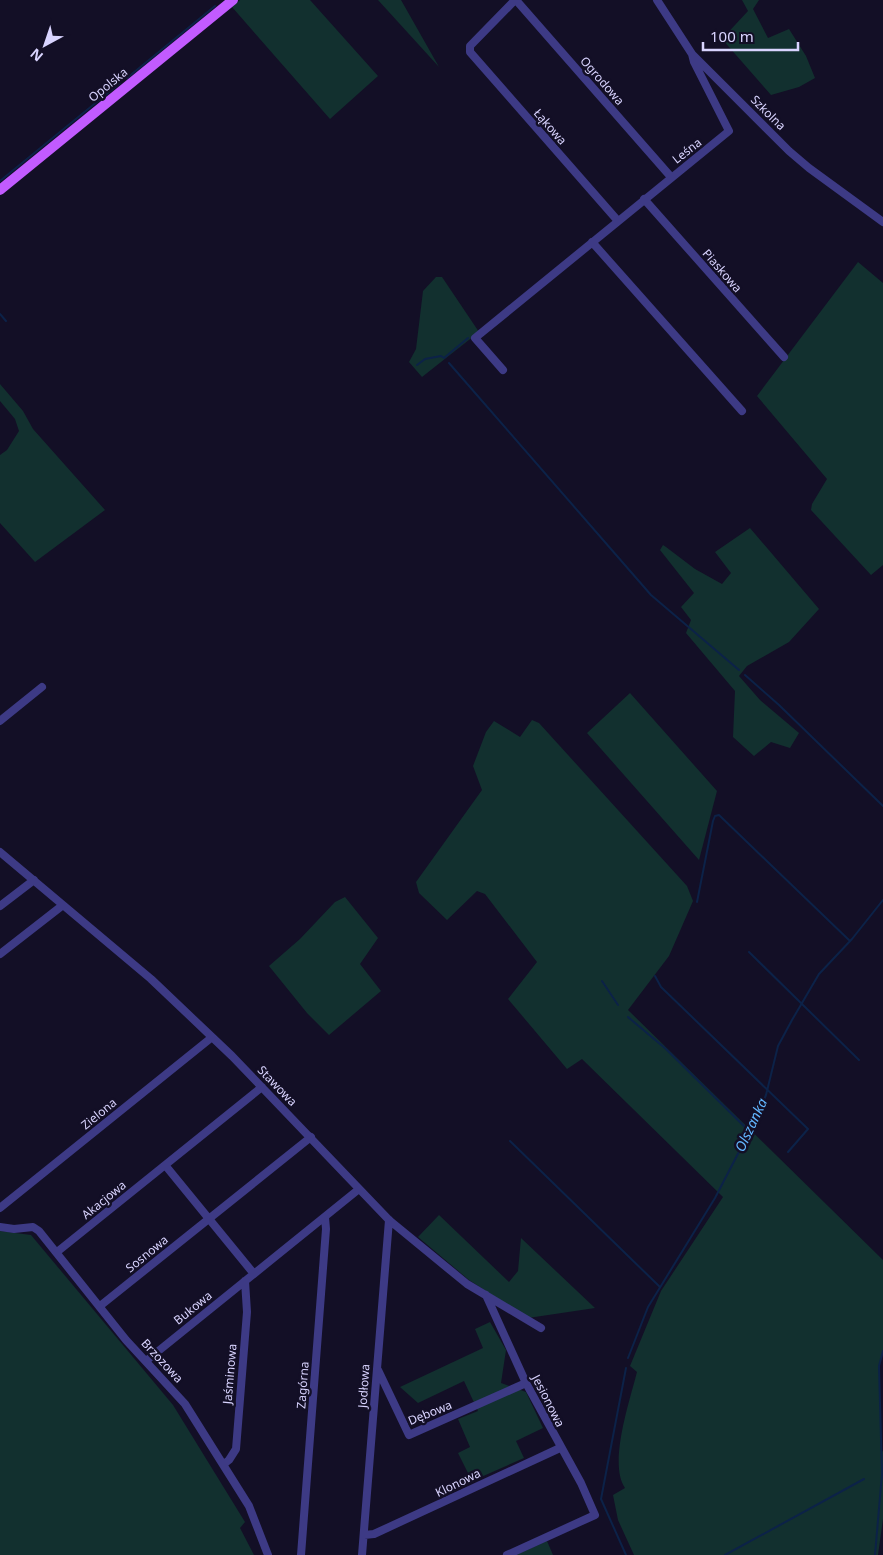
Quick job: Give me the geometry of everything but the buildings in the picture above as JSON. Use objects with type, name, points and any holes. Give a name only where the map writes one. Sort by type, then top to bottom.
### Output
[{"type":"main road","name":"Opolska","points":[[0,190],[232,0]]},
{"type":"street","name":"Ogrodowa","points":[[470,46],[516,0],[671,177]]},
{"type":"street","name":"Szkolna","points":[[657,0],[692,54],[809,168],[883,222]]},
{"type":"street","name":"Łąkowa","points":[[470,46],[472,56],[618,221]]},
{"type":"street","name":"Leśna","points":[[503,370],[475,338],[729,131],[703,76],[694,62],[692,54]]},
{"type":"street","points":[[703,76],[708,69]]},
{"type":"street","name":"Piaskowa","points":[[644,199],[784,357]]},
{"type":"street","points":[[592,242],[742,412]]},
{"type":"street","points":[[0,721],[42,687]]},
{"type":"street","name":"Stawowa","points":[[0,852],[151,979],[262,1087],[389,1220],[453,1274],[541,1328]]},
{"type":"street","points":[[0,906],[34,880]]},
{"type":"street","points":[[0,954],[63,905]]},
{"type":"street","name":"Zielona","points":[[0,1208],[211,1038]]},
{"type":"street","name":"Akacjowa","points":[[56,1252],[262,1087]]},
{"type":"street","name":"Sosnowa","points":[[100,1306],[311,1137]]},
{"type":"street","points":[[166,1165],[254,1274]]},
{"type":"street","name":"Bukowa","points":[[146,1361],[359,1189]]},
{"type":"street","name":"Zagórna","points":[[301,1555],[326,1229],[324,1217]]},
{"type":"street","name":"Jodłowa","points":[[362,1555],[389,1220]]},
{"type":"street","name":"Brzozowa","points":[[0,1228],[33,1227],[146,1361],[185,1404],[224,1464],[254,1516],[268,1555]]},
{"type":"street","name":"Jaśminowa","points":[[224,1464],[229,1460],[236,1448],[247,1312],[246,1281]]},
{"type":"street","name":"Jesionowa","points":[[486,1294],[526,1383],[595,1515],[507,1555]]},
{"type":"street","name":"Dębowa","points":[[377,1369],[409,1435],[526,1383]]},
{"type":"street","name":"Klonowa","points":[[364,1535],[374,1534],[560,1448]]},
{"type":"green space","points":[[240,0],[310,0],[378,76],[330,119],[232,7]]},
{"type":"green space","points":[[378,0],[401,0],[439,67]]},
{"type":"green space","points":[[742,0],[759,0],[753,9],[768,38],[789,29],[806,56],[815,78],[799,87],[771,95],[722,39],[748,11]]},
{"type":"green space","points":[[858,262],[883,283],[883,565],[871,575],[811,510],[812,504],[827,479],[757,396]]},
{"type":"green space","points":[[436,277],[442,277],[479,332],[422,377],[409,362],[416,349],[423,291]]},
{"type":"green space","points":[[0,384],[23,411],[33,429],[105,510],[35,562],[0,523],[0,455],[7,450],[19,431],[15,419],[0,401]]},
{"type":"green space","points":[[750,528],[819,609],[789,642],[747,666],[739,676],[760,700],[799,733],[790,748],[771,742],[754,756],[733,737],[735,691],[686,633],[691,620],[681,607],[694,593],[660,550],[663,545],[695,569],[722,584],[731,573],[715,552]]},
{"type":"green space","points":[[630,693],[717,791],[699,860],[587,733]]},
{"type":"green space","points":[[532,720],[539,723],[687,886],[693,901],[669,956],[628,1010],[883,1260],[883,1351],[879,1366],[881,1452],[883,1451],[883,1519],[878,1555],[634,1555],[618,1520],[613,1495],[625,1488],[620,1477],[619,1448],[637,1372],[630,1366],[661,1291],[723,1197],[582,1059],[567,1069],[508,999],[537,962],[485,894],[477,891],[447,920],[419,893],[416,882],[482,790],[473,766],[486,732],[494,721],[520,737]]},
{"type":"green space","points":[[345,897],[378,938],[360,964],[381,991],[329,1035],[307,1013],[269,966],[300,939],[335,902]]},
{"type":"green space","points":[[439,1215],[509,1282],[518,1271],[521,1238],[595,1308],[528,1318],[469,1280],[418,1237]]},
{"type":"green space","points":[[0,1231],[31,1235],[173,1405],[245,1522],[240,1528],[254,1555],[0,1555]]},
{"type":"green space","points":[[490,1322],[506,1350],[501,1383],[526,1392],[543,1428],[516,1441],[524,1458],[472,1481],[458,1453],[470,1447],[458,1419],[478,1411],[464,1381],[418,1403],[400,1387],[483,1348],[475,1329]]},
{"type":"green space","points":[[547,1541],[553,1555],[516,1555]]},
{"type":"waterway","points":[[127,78],[215,6]]},
{"type":"waterway","points":[[0,181],[120,83]]},
{"type":"waterway","points":[[0,314],[6,321]]},
{"type":"waterway","points":[[444,358],[468,338]]},
{"type":"waterway","points":[[417,365],[425,359],[441,356],[444,358]]},
{"type":"waterway","points":[[449,363],[651,595],[739,670]]},
{"type":"waterway","points":[[745,675],[779,705],[883,806]]},
{"type":"waterway","points":[[697,902],[713,821],[715,816],[719,815],[850,941]]},
{"type":"waterway","name":"Olszanka","points":[[628,1358],[648,1307],[715,1198],[756,1119],[766,1095],[778,1046],[792,1020],[819,974],[852,939],[883,900]]},
{"type":"waterway","name":"Olszanka","points":[[749,952],[859,1060]]},
{"type":"waterway","points":[[655,976],[661,987],[808,1129],[788,1152]]},
{"type":"waterway","points":[[602,981],[618,1005]]},
{"type":"waterway","points":[[628,1017],[666,1049],[749,1131]]},
{"type":"waterway","points":[[510,1141],[660,1287]]},
{"type":"waterway","points":[[875,1555],[882,1474],[879,1366],[883,1351]]},
{"type":"waterway","name":"Olszanka","points":[[626,1368],[601,1499],[626,1555]]},
{"type":"waterway","points":[[725,1555],[864,1479]]}]
